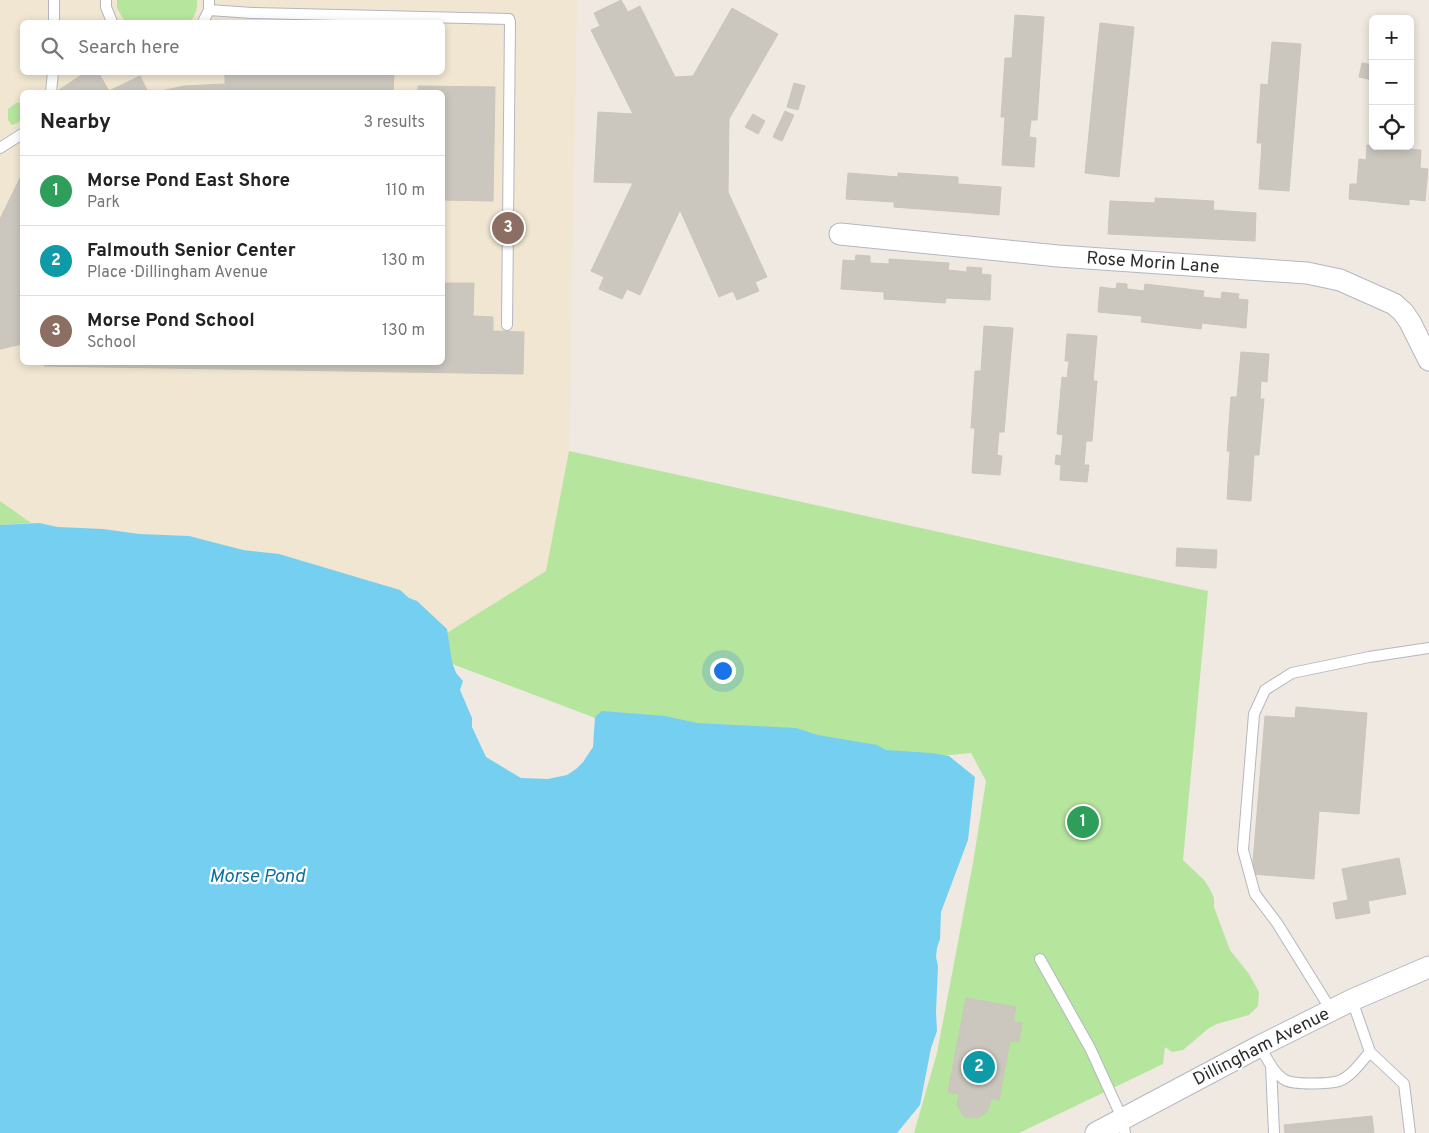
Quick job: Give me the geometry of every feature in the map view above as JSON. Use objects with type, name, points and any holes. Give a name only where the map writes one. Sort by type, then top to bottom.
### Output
[{"type":"street","name":"Rose Morin Lane","points":[[840,234],[1058,256],[1307,273],[1340,280],[1394,304],[1403,312],[1429,360]]},
{"type":"street","name":"Dillingham Avenue","points":[[1096,1133],[1124,1126],[1260,1046],[1352,1000],[1429,967]]},
{"type":"lane","points":[[54,0],[54,20]]},
{"type":"lane","points":[[106,0],[106,7],[111,20]]},
{"type":"lane","points":[[204,20],[209,5],[252,13],[509,19],[507,325]]},
{"type":"lane","points":[[52,90],[53,75]]},
{"type":"lane","points":[[0,148],[20,135]]},
{"type":"lane","points":[[1331,1010],[1277,923],[1255,894],[1243,850],[1254,714],[1265,690],[1292,673],[1369,657],[1429,648]]},
{"type":"lane","points":[[1040,959],[1090,1048],[1124,1126]]},
{"type":"lane","points":[[1352,1000],[1370,1052],[1404,1084],[1410,1133]]},
{"type":"lane","points":[[1260,1046],[1270,1065],[1285,1081],[1307,1084],[1338,1081],[1353,1072],[1370,1052]]},
{"type":"lane","points":[[1270,1065],[1274,1133]]},
{"type":"shaded area","points":[[0,0],[577,0],[569,451],[547,571],[418,651],[0,538]]},
{"type":"green space","points":[[117,0],[197,0],[197,9],[191,20],[124,20],[117,8]]},
{"type":"green space","points":[[20,102],[20,120],[12,125],[8,120],[8,109]]},
{"type":"green space","points":[[569,451],[1208,591],[1183,860],[1204,880],[1210,889],[1214,898],[1214,907],[1230,950],[1249,974],[1259,992],[1258,1006],[1249,1015],[1209,1028],[1183,1050],[1172,1052],[1165,1047],[1163,1064],[1019,1133],[914,1133],[937,1053],[973,863],[986,781],[971,753],[909,759],[725,767],[418,651],[546,571]]},
{"type":"green space","points":[[0,501],[31,523],[0,525]]},
{"type":"water","name":"Morse Pond","points":[[39,523],[58,527],[189,536],[243,550],[279,554],[400,590],[409,598],[417,601],[447,629],[452,662],[456,673],[463,681],[460,690],[472,718],[472,727],[486,757],[521,778],[548,779],[567,775],[576,769],[593,747],[595,717],[602,711],[665,716],[697,723],[796,728],[818,735],[877,745],[886,750],[949,756],[975,777],[968,840],[941,912],[940,939],[936,957],[938,966],[937,1031],[931,1048],[920,1105],[897,1133],[0,1133],[0,525]]},
{"type":"building","points":[[621,0],[628,12],[640,6],[675,77],[693,76],[732,8],[778,34],[729,119],[728,192],[767,277],[755,282],[759,291],[737,300],[733,291],[719,297],[680,210],[640,295],[627,289],[622,299],[599,289],[604,277],[591,271],[633,183],[594,182],[598,112],[633,114],[591,30],[600,26],[594,13]]},
{"type":"building","points":[[1015,15],[1044,17],[1037,120],[1031,120],[1029,137],[1036,138],[1034,167],[1002,165],[1005,117],[1001,117],[1005,58],[1012,58]]},
{"type":"building","points":[[1100,23],[1134,27],[1119,177],[1085,173]]},
{"type":"building","points":[[1272,42],[1301,44],[1289,191],[1259,189],[1262,143],[1257,143],[1261,84],[1268,85]]},
{"type":"building","points":[[1362,63],[1369,64],[1369,79],[1359,77]]},
{"type":"building","points":[[82,75],[100,75],[108,90],[59,90]]},
{"type":"building","points":[[225,75],[394,75],[393,90],[166,90],[184,86],[225,84]]},
{"type":"building","points":[[140,76],[147,90],[111,90]]},
{"type":"building","points":[[794,83],[805,86],[798,110],[787,107]]},
{"type":"building","points":[[418,86],[495,87],[493,201],[445,200],[445,90],[418,90]]},
{"type":"building","points":[[785,111],[794,115],[782,141],[773,137]]},
{"type":"building","points":[[753,114],[765,121],[758,134],[745,127]]},
{"type":"building","points":[[1367,145],[1369,145],[1369,150],[1421,150],[1420,168],[1428,169],[1425,201],[1409,199],[1409,205],[1349,199],[1350,184],[1357,184],[1359,159],[1366,160]]},
{"type":"building","points":[[848,173],[898,177],[898,173],[958,177],[958,184],[1001,187],[999,215],[894,207],[894,202],[846,199]]},
{"type":"building","points":[[20,178],[20,344],[0,349],[0,219]]},
{"type":"building","points":[[1155,198],[1214,201],[1213,210],[1256,213],[1255,241],[1108,234],[1110,201],[1155,203]]},
{"type":"building","points":[[856,255],[870,256],[870,263],[889,264],[889,259],[949,263],[948,270],[967,272],[967,267],[982,268],[981,274],[991,275],[990,300],[946,298],[945,303],[884,299],[884,292],[841,289],[843,260],[855,261]]},
{"type":"building","points":[[445,283],[474,283],[473,316],[493,317],[493,331],[524,332],[523,374],[44,366],[445,365]]},
{"type":"building","points":[[1117,283],[1127,284],[1127,289],[1144,291],[1145,284],[1204,291],[1203,297],[1221,299],[1222,292],[1239,294],[1238,299],[1248,300],[1246,328],[1202,323],[1201,329],[1141,322],[1142,316],[1098,312],[1100,287],[1116,289]]},
{"type":"building","points":[[984,326],[1013,328],[1004,432],[999,432],[997,455],[1002,456],[1000,475],[972,473],[975,428],[971,428],[975,371],[981,371]]},
{"type":"building","points":[[1067,334],[1097,336],[1093,381],[1097,381],[1092,441],[1086,441],[1084,465],[1089,465],[1087,482],[1060,480],[1061,465],[1055,464],[1056,455],[1061,456],[1063,435],[1057,434],[1062,377],[1067,378],[1069,361],[1065,361]]},
{"type":"building","points":[[1241,352],[1269,354],[1267,382],[1261,381],[1260,399],[1264,399],[1259,455],[1254,455],[1251,501],[1227,499],[1230,451],[1227,451],[1231,397],[1237,397]]},
{"type":"building","points":[[1177,548],[1217,550],[1216,568],[1176,566]]},
{"type":"building","points":[[1296,707],[1367,713],[1359,814],[1319,811],[1314,879],[1252,874],[1265,716],[1295,718]]},
{"type":"building","points":[[1399,858],[1406,894],[1368,901],[1370,913],[1336,919],[1333,903],[1348,900],[1342,869]]},
{"type":"building","points":[[966,998],[1016,1007],[1013,1021],[1022,1023],[1019,1042],[1010,1041],[999,1100],[991,1098],[988,1111],[978,1118],[964,1117],[957,1105],[959,1094],[948,1092]]},
{"type":"building","points":[[1372,1116],[1374,1133],[1285,1133],[1284,1125]]},
{"type":"place","name":"Morse Pond School","points":[[508,228]]},
{"type":"place","name":"Morse Pond East Shore","points":[[1083,822]]},
{"type":"place","name":"Falmouth Senior Center","points":[[979,1067]]}]
